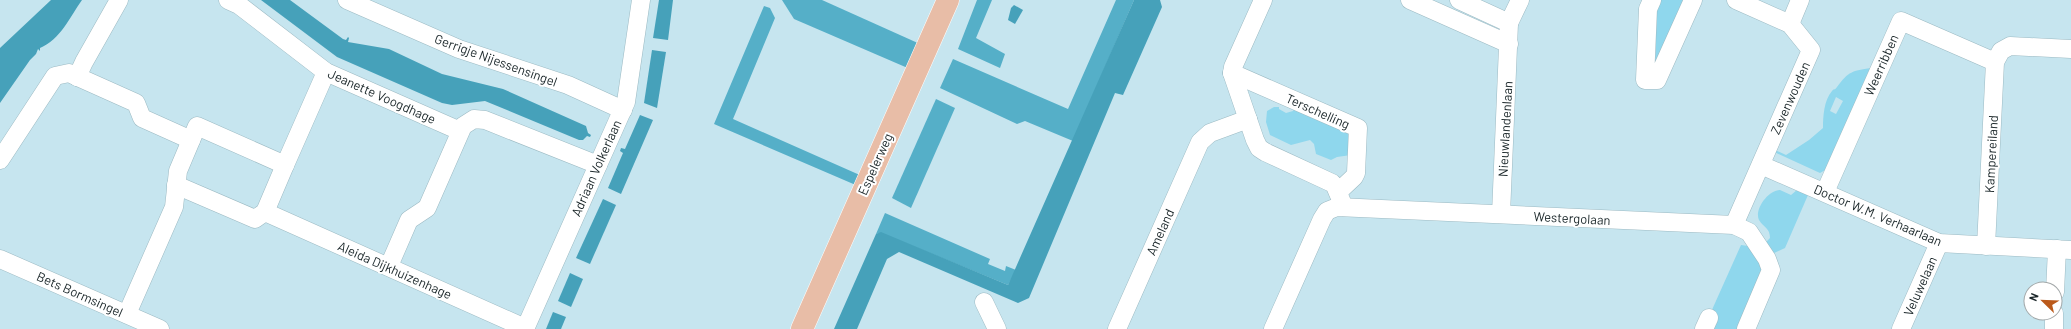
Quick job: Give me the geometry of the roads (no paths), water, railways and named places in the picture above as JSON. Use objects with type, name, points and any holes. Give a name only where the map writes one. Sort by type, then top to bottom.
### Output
[{"type":"main road","name":"Espelerweg","points":[[802,329],[948,0]]},
{"type":"main road","name":"Espelerweg","points":[[810,329],[955,0]]},
{"type":"street","points":[[77,77],[119,0]]},
{"type":"street","name":"Jeanette Voogdhage","points":[[228,0],[239,5],[326,72],[460,131]]},
{"type":"street","name":"Gerrigje Nijessensingel","points":[[348,0],[366,4],[459,49],[568,86],[623,110]]},
{"type":"street","name":"Adriaan Volkerlaan","points":[[525,328],[628,96],[641,0]]},
{"type":"street","points":[[1263,0],[1234,64],[1232,73],[1256,142],[1262,150],[1329,181],[1335,186],[1341,199]]},
{"type":"street","points":[[1410,0],[1509,44]]},
{"type":"street","points":[[1459,0],[1510,22]]},
{"type":"street","points":[[1652,0],[1648,9],[1645,80],[1657,80],[1693,0]]},
{"type":"street","name":"Zevenwouden","points":[[1736,0],[1790,24],[1811,50],[1761,165]]},
{"type":"street","points":[[1790,24],[1800,0]]},
{"type":"street","name":"Nieuwlandenlaan","points":[[1501,214],[1510,22],[1514,2]]},
{"type":"street","name":"Weerribben","points":[[1825,192],[1901,21],[1990,59]]},
{"type":"street","points":[[1990,59],[2010,46],[2071,49]]},
{"type":"street","name":"Kampereiland","points":[[1986,246],[1990,59]]},
{"type":"street","points":[[176,185],[255,220],[265,212],[326,72]]},
{"type":"street","points":[[0,160],[55,76],[69,73],[136,103],[142,118],[191,140]]},
{"type":"street","name":"Terschelling","points":[[1232,73],[1358,128],[1355,176],[1341,199]]},
{"type":"street","points":[[389,266],[410,220],[427,208],[460,131],[470,120],[480,118],[598,165]]},
{"type":"street","name":"Ameland","points":[[1117,329],[1199,145],[1205,136],[1212,132],[1248,119]]},
{"type":"street","points":[[127,314],[174,207],[178,171],[197,126],[285,165]]},
{"type":"street","points":[[1746,329],[1771,270],[1765,255],[1749,232],[1734,225],[1761,165]]},
{"type":"street","name":"Doctor W.M. Verhaarlaan","points":[[1761,165],[1939,243],[2064,249]]},
{"type":"street","name":"Westergolaan","points":[[1273,329],[1324,215],[1341,199],[1501,214],[1734,225]]},
{"type":"street","name":"Aleida Dijkhuizenhage","points":[[265,212],[389,266],[525,328]]},
{"type":"street","name":"Veluwelaan","points":[[1901,329],[1939,243]]},
{"type":"street","points":[[2057,281],[2064,249]]},
{"type":"street","name":"Bets Bormsingel","points":[[0,259],[160,329]]},
{"type":"street","points":[[984,302],[997,329]]}]
